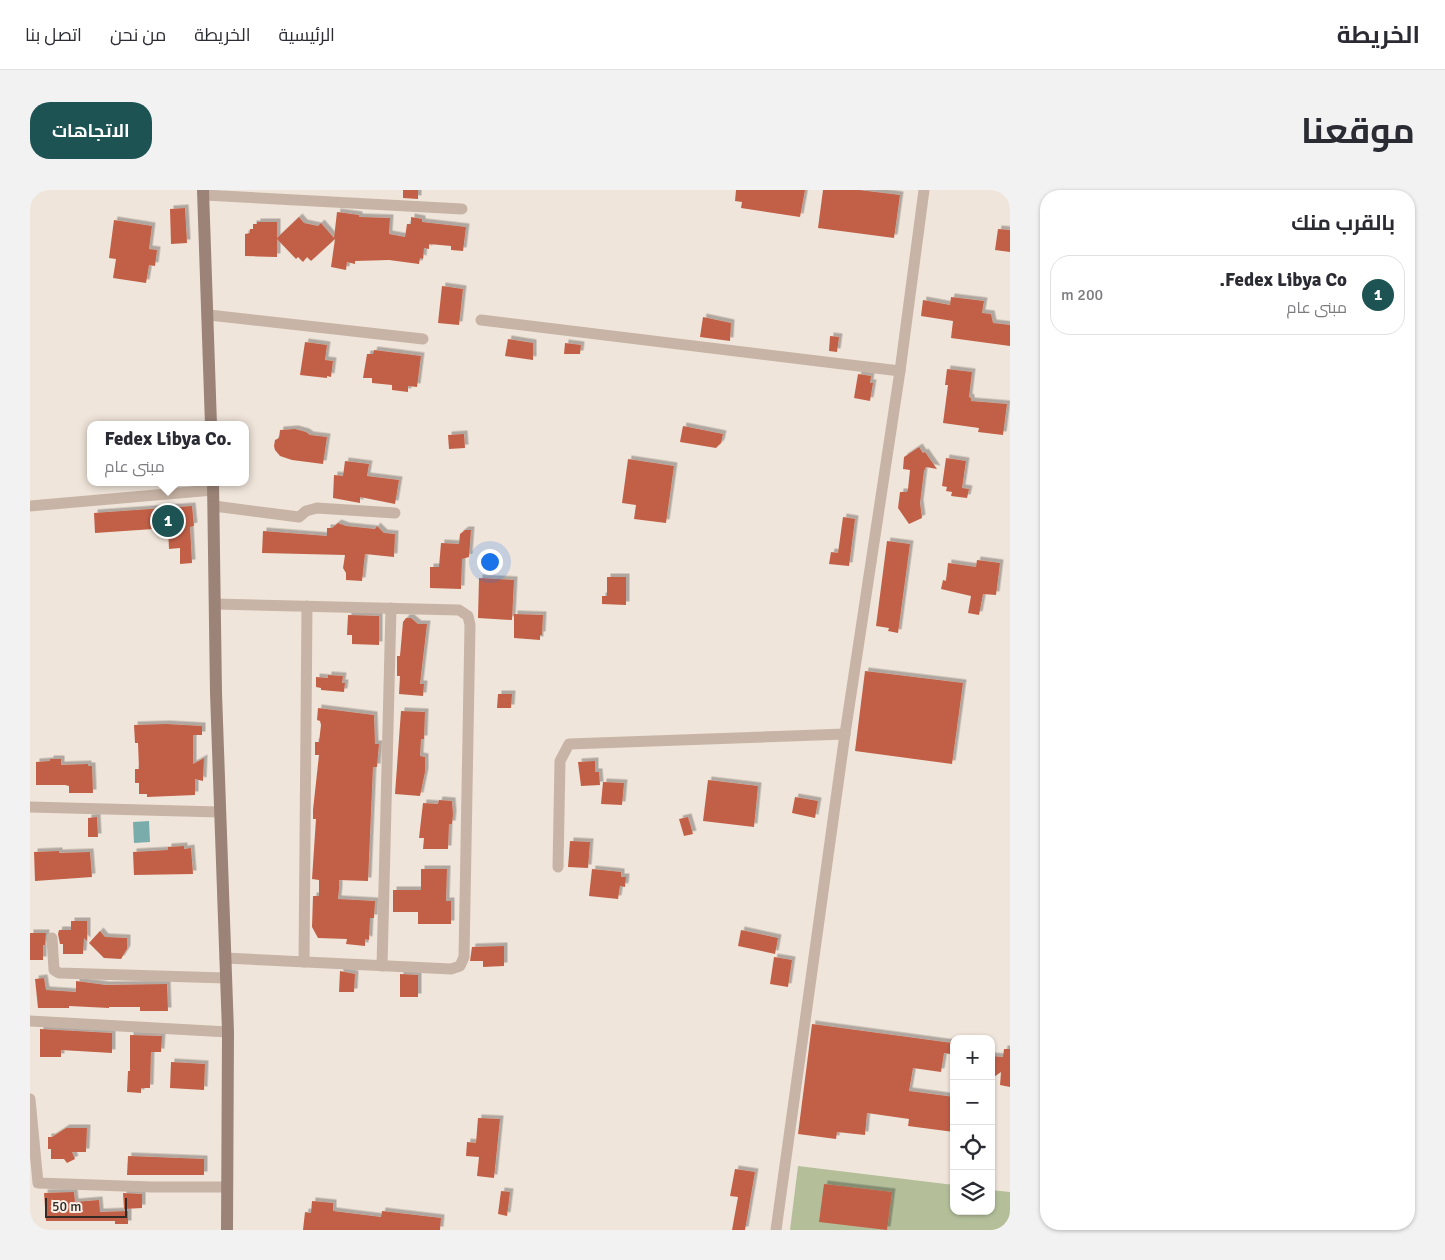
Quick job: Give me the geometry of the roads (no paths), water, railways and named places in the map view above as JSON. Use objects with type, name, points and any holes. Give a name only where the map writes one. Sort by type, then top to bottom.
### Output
[{"type":"street","points":[[776,1230],[845,734],[900,371],[924,190]]},
{"type":"street","points":[[211,421],[209,315],[203,193],[462,209]]},
{"type":"street","points":[[209,315],[423,339]]},
{"type":"street","points":[[481,320],[900,371]]},
{"type":"street","points":[[30,506],[213,486],[220,812],[228,1032],[227,1230]]},
{"type":"street","points":[[214,506],[299,517],[306,511],[316,508],[395,512]]},
{"type":"street","points":[[215,604],[459,610],[468,616],[470,625],[464,957],[460,966],[451,969],[225,958]]},
{"type":"street","points":[[304,962],[307,606]]},
{"type":"street","points":[[382,966],[391,608]]},
{"type":"street","points":[[558,867],[560,761],[569,744],[845,734]]},
{"type":"street","points":[[30,807],[220,812]]},
{"type":"street","points":[[52,938],[54,970],[59,974],[226,978]]},
{"type":"street","points":[[30,1021],[228,1032]]},
{"type":"street","points":[[30,1099],[38,1183],[152,1187],[226,1187]]},
{"type":"water","points":[[149,821],[150,842],[134,843],[133,822]]},
{"type":"place","name":"Fedex Libya Co.","points":[[168,521]]}]
